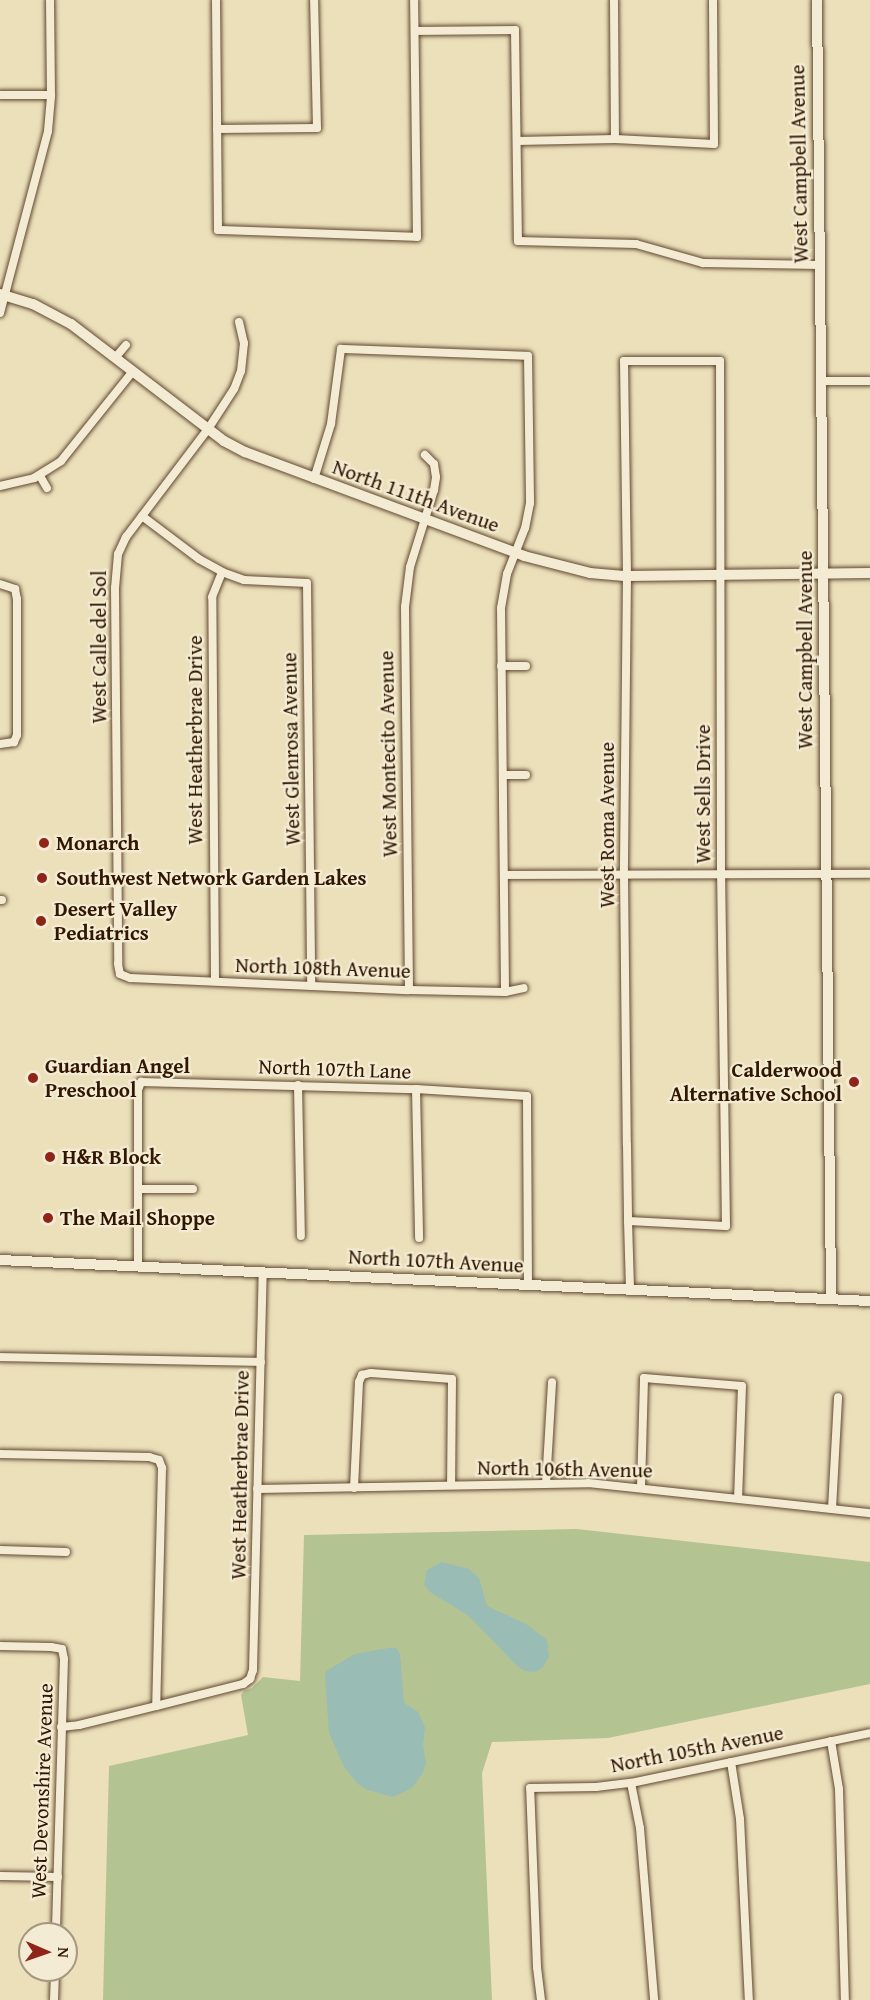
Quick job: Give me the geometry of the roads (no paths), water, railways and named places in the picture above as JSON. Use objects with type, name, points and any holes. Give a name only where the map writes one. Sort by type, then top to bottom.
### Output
[{"type":"street","points":[[0,313],[2,295],[45,148],[51,95],[50,0]]},
{"type":"street","points":[[216,0],[218,230],[417,237],[414,0]]},
{"type":"street","points":[[217,129],[317,128],[314,0]]},
{"type":"street","points":[[614,0],[615,139]]},
{"type":"street","points":[[517,141],[615,139],[714,144],[713,0]]},
{"type":"street","name":"West Campbell Avenue","points":[[817,0],[831,1299]]},
{"type":"street","points":[[415,31],[515,30],[518,241],[636,244],[703,263],[820,265]]},
{"type":"street","points":[[0,95],[51,95]]},
{"type":"street","name":"North 111th Avenue","points":[[2,295],[57,316],[208,429],[245,452],[516,553],[590,573],[627,576],[870,573]]},
{"type":"street","name":"West Calle del Sol","points":[[120,974],[116,569],[118,554],[126,537],[208,429],[234,389],[241,371],[244,343],[239,322]]},
{"type":"street","points":[[115,358],[126,345]]},
{"type":"street","points":[[314,479],[331,424],[341,349],[528,356],[530,503],[516,553],[507,574],[502,599],[505,992]]},
{"type":"street","name":"West Roma Avenue","points":[[630,1289],[624,875],[627,576],[624,361],[720,361]]},
{"type":"street","name":"West Sells Drive","points":[[628,1221],[726,1226],[721,874],[720,361]]},
{"type":"street","points":[[0,486],[40,476],[61,461],[133,371]]},
{"type":"street","points":[[822,381],[870,381]]},
{"type":"street","name":"West Montecito Avenue","points":[[409,990],[405,607],[410,567],[426,520],[436,477],[434,464],[425,455]]},
{"type":"street","points":[[40,476],[47,488]]},
{"type":"street","points":[[142,516],[199,559],[222,572]]},
{"type":"street","name":"West Glenrosa Avenue","points":[[222,572],[244,580],[307,583],[311,986]]},
{"type":"street","name":"West Heatherbrae Drive","points":[[215,981],[212,597],[222,572]]},
{"type":"street","points":[[0,584],[15,589],[17,735],[14,742],[0,744]]},
{"type":"street","points":[[501,666],[526,666]]},
{"type":"street","points":[[503,775],[526,774]]},
{"type":"street","points":[[505,875],[870,874]]},
{"type":"street","name":"North 108th Avenue","points":[[120,974],[130,978],[409,990],[505,992],[524,988]]},
{"type":"street","name":"North 107th Lane","points":[[138,1189],[138,1090],[141,1082],[416,1089],[528,1096],[528,1284]]},
{"type":"street","points":[[298,1085],[301,1236]]},
{"type":"street","points":[[416,1089],[418,1238]]},
{"type":"street","points":[[138,1266],[138,1189],[194,1190]]},
{"type":"street","name":"North 107th Avenue","points":[[0,1260],[870,1301]]},
{"type":"street","name":"West Heatherbrae Drive","points":[[156,1706],[243,1684],[250,1679],[263,1272]]},
{"type":"street","points":[[0,1357],[261,1362]]},
{"type":"street","points":[[354,1488],[359,1382],[362,1375],[452,1379],[451,1485]]},
{"type":"street","points":[[641,1487],[644,1378],[742,1386],[738,1498]]},
{"type":"street","points":[[546,1484],[552,1382]]},
{"type":"street","points":[[832,1509],[838,1397]]},
{"type":"street","points":[[0,1454],[149,1457],[159,1460],[162,1468],[156,1706],[85,1724],[62,1727]]},
{"type":"street","name":"North 106th Avenue","points":[[257,1489],[588,1483],[641,1487],[870,1514]]},
{"type":"street","points":[[0,1550],[66,1552]]},
{"type":"street","name":"West Devonshire Avenue","points":[[0,1646],[62,1649],[64,1659],[56,1922]]},
{"type":"street","name":"North 105th Avenue","points":[[541,2000],[537,1967],[530,1788],[596,1787],[631,1783],[870,1733]]},
{"type":"street","points":[[831,1741],[839,1789],[845,2000]]},
{"type":"street","points":[[731,1762],[740,1819],[749,2000]]},
{"type":"street","points":[[631,1783],[640,1828],[654,2000]]},
{"type":"street","points":[[0,1876],[58,1877]]},
{"type":"street","points":[[54,2000],[55,1982]]},
{"type":"water","points":[[442,1562],[469,1569],[479,1578],[487,1606],[526,1624],[547,1640],[549,1657],[542,1668],[535,1672],[525,1671],[517,1666],[469,1616],[430,1592],[424,1585],[427,1570]]},
{"type":"water","points":[[396,1648],[400,1654],[404,1703],[418,1712],[425,1727],[423,1746],[426,1763],[422,1774],[412,1788],[393,1797],[368,1790],[358,1784],[344,1767],[329,1733],[325,1675],[326,1671],[355,1654]]},
{"type":"place","name":"Monarch","points":[[44,843]]},
{"type":"place","name":"Southwest Network Garden Lakes","points":[[42,878]]},
{"type":"place","name":"Desert Valley Pediatrics","points":[[41,921]]},
{"type":"place","name":"Guardian Angel Preschool","points":[[33,1078]]},
{"type":"place","name":"Calderwood Alternative School","points":[[854,1082]]},
{"type":"place","name":"H&R Block","points":[[50,1157]]},
{"type":"place","name":"The Mail Shoppe","points":[[48,1218]]}]
